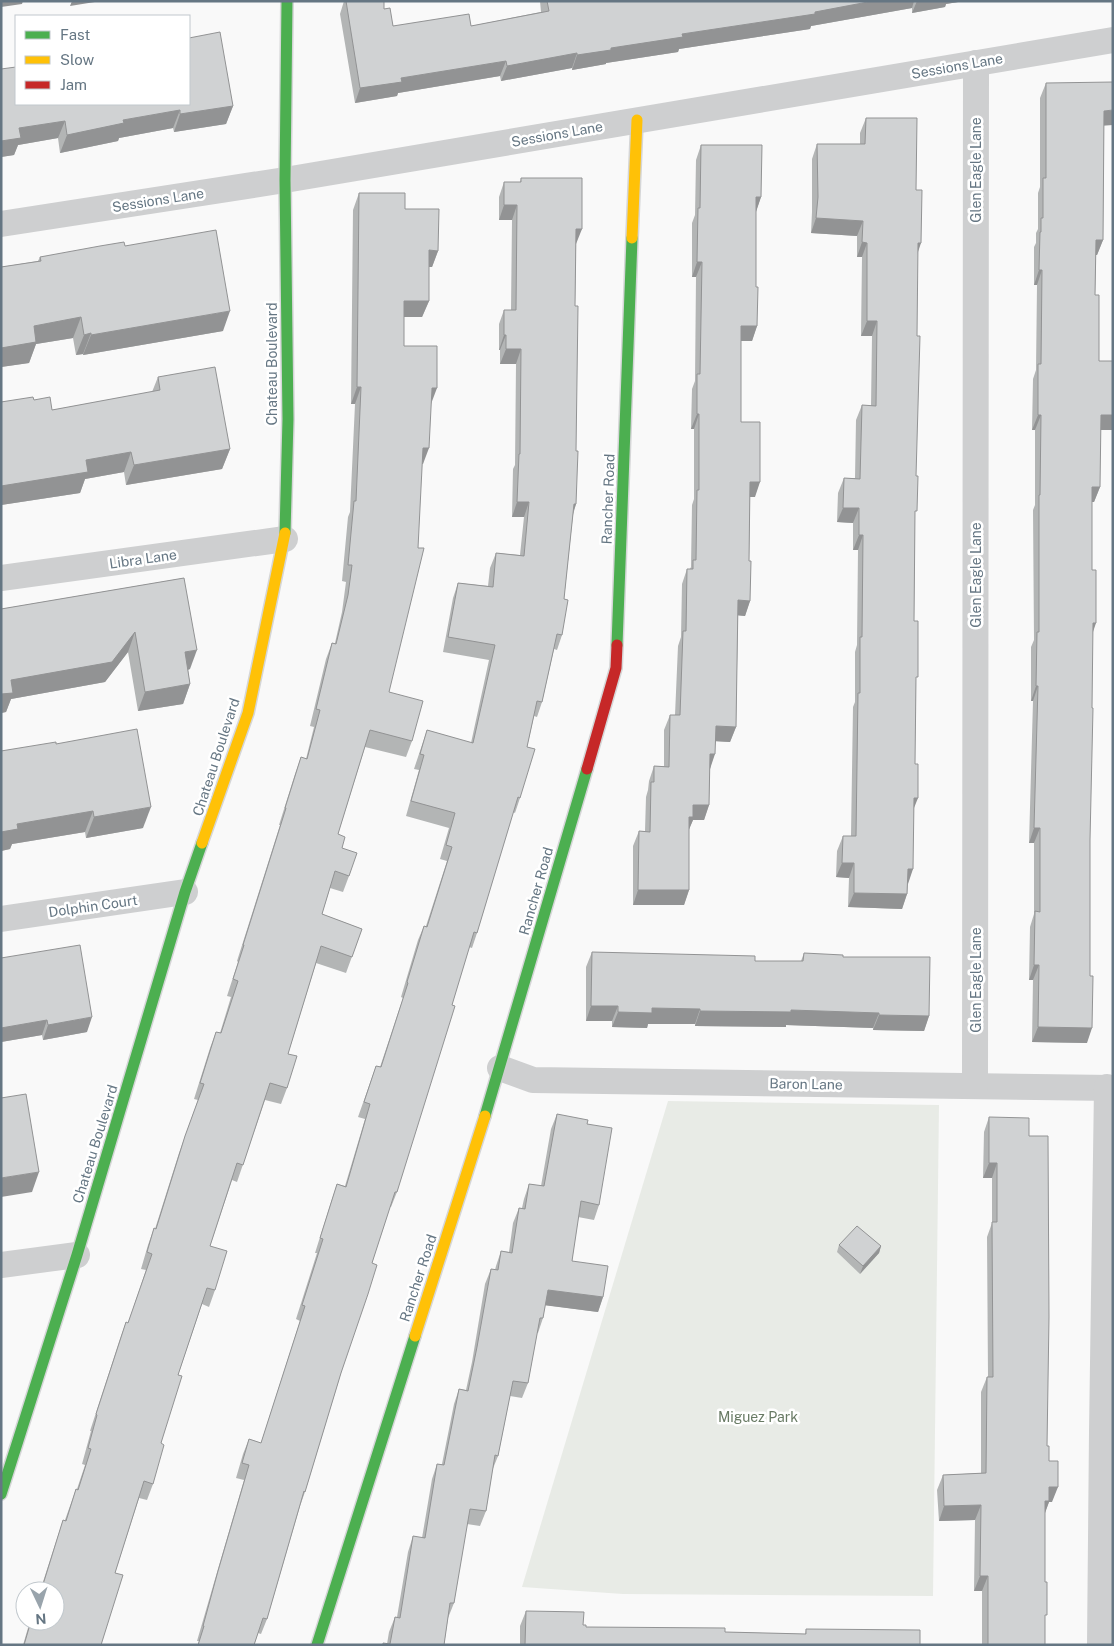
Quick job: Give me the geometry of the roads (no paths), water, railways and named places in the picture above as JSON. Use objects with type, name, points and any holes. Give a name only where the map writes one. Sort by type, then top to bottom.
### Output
[{"type":"street","name":"Chateau Boulevard","points":[[1,1494],[77,1255],[185,892],[248,713],[284,539],[288,419],[285,180],[286,1]]},
{"type":"street","name":"Sessions Lane","points":[[1,224],[285,180],[1113,40]]},
{"type":"street","name":"Glen Eagle Lane","points":[[975,1086],[976,63]]},
{"type":"street","name":"Rancher Road","points":[[317,1645],[500,1068],[616,668],[637,120]]},
{"type":"street","name":"Libra Lane","points":[[1,578],[284,539]]},
{"type":"street","name":"Dolphin Court","points":[[1,919],[185,892]]},
{"type":"street","name":"Baron Lane","points":[[500,1068],[533,1080],[1110,1088]]},
{"type":"street","points":[[1100,1645],[1107,1433],[1110,1088]]},
{"type":"street","points":[[1,1265],[77,1255]]},
{"type":"park label","name":"Miguez Park","points":[[758,1417]]}]
